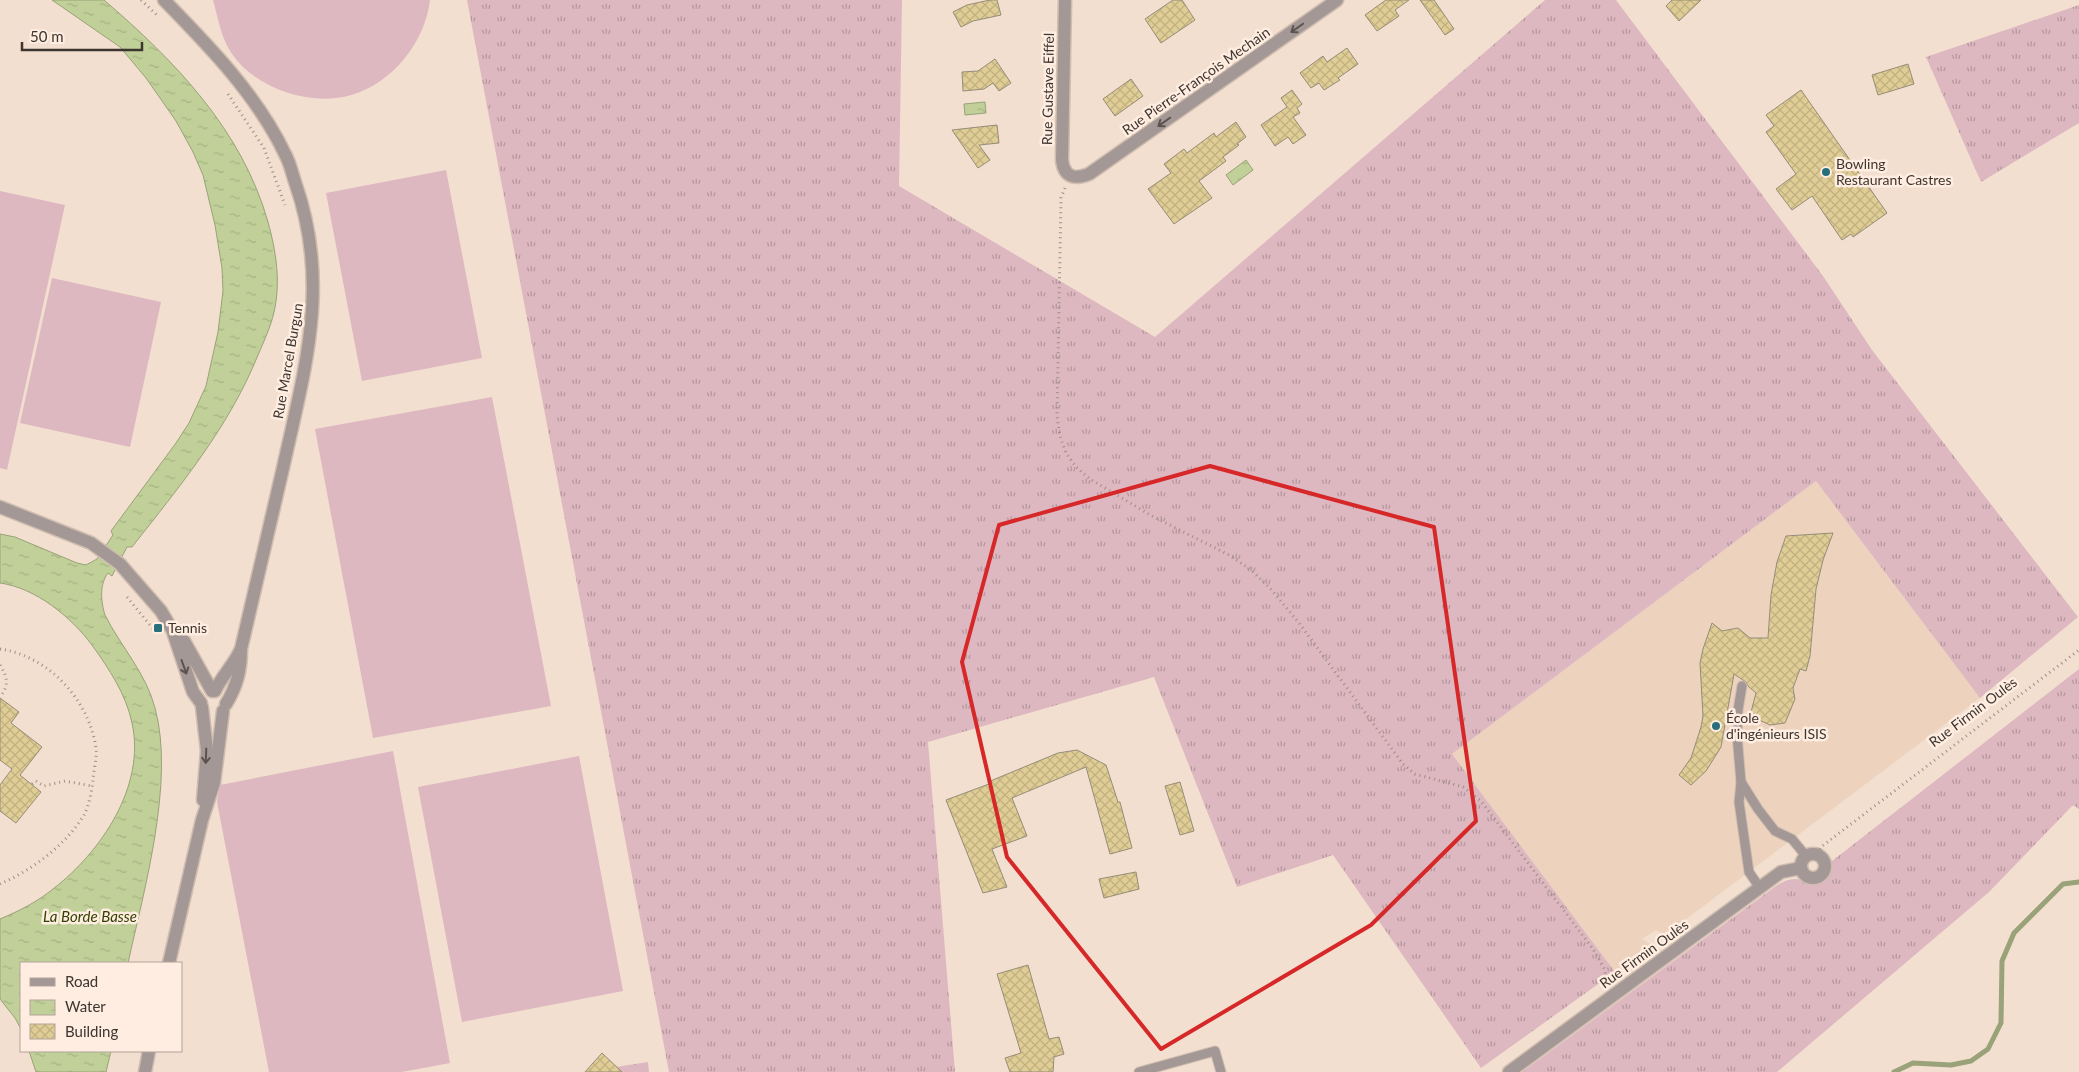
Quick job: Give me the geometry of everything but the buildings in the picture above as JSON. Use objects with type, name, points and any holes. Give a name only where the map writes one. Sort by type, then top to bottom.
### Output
[{"type":"street","name":"Rue Marcel Burgun","points":[[164,0],[233,74],[261,113],[286,154],[302,201],[312,249],[314,291],[311,333],[298,402],[241,649],[241,671],[233,694],[225,708],[214,782],[202,820]]},
{"type":"street","name":"Rue Gustave Eiffel","points":[[1065,0],[1062,160],[1065,173],[1070,176]]},
{"type":"street","name":"Rue Pierre-François Mechain","points":[[1070,176],[1076,177],[1089,174],[1337,0]]},
{"type":"street","points":[[0,507],[91,544],[120,564],[161,611],[171,628],[193,692],[206,713],[213,715],[225,708],[225,697],[214,691],[184,641],[171,628]]},
{"type":"street","name":"Rue Marcel Burgun","points":[[214,691],[220,680],[231,668],[241,649]]},
{"type":"street","points":[[169,962],[202,820],[206,752],[203,696],[214,691]]},
{"type":"street","name":"Rue Firmin Oulès","points":[[1509,1072],[1781,872],[1808,859]]},
{"type":"street","points":[[145,1072],[150,1052]]},
{"type":"lane","points":[[1742,686],[1738,710],[1741,782],[1739,802],[1749,872],[1760,888]]},
{"type":"lane","points":[[1741,782],[1775,831],[1792,839],[1808,859]]},
{"type":"lane","points":[[1139,1072],[1215,1051],[1221,1072]]},
{"type":"path","points":[[141,0],[160,18]]},
{"type":"path","points":[[227,92],[264,148],[286,207]]},
{"type":"path","points":[[1070,176],[1061,198],[1057,366],[1058,426],[1070,460],[1090,479],[1112,494],[1229,555],[1250,569],[1270,588],[1294,617],[1398,760],[1410,770],[1422,775],[1463,787],[1481,801],[1593,949],[1605,970],[1605,983],[1614,995]]},
{"type":"path","points":[[127,597],[159,636]]},
{"type":"path","points":[[0,649],[16,651],[45,665],[68,686],[87,718],[96,749],[92,786],[85,814],[60,846],[18,877],[0,884]]},
{"type":"path","name":"Rue Firmin Oulès","points":[[1808,859],[1821,847],[2079,650]]},
{"type":"path","points":[[0,665],[7,677],[7,687],[0,697]]},
{"type":"path","points":[[32,784],[36,781],[44,786],[65,780],[92,786]]},
{"type":"highlighted area","points":[[1210,466],[1434,527],[1476,821],[1371,925],[1161,1049],[1007,857],[962,662],[999,525]]},
{"type":"shaded area","name":"École d'ingénieurs ISIS","points":[[1816,481],[1980,698],[1665,935],[1656,930],[1642,939],[1652,945],[1615,972],[1452,754]]},
{"type":"green space","points":[[213,0],[430,0],[427,16],[414,45],[393,71],[366,89],[351,95],[319,99],[302,97],[270,86],[242,66],[232,54],[225,41]]},
{"type":"green space","points":[[467,0],[902,0],[899,186],[1155,337],[1545,0],[1616,0],[1823,276],[1872,350],[2078,617],[1980,698],[1816,481],[1452,754],[1615,972],[1481,1068],[1333,855],[1237,887],[1154,677],[928,742],[955,1072],[669,1072]]},
{"type":"green space","points":[[2079,5],[2079,123],[1981,182],[1926,57]]},
{"type":"green space","points":[[446,170],[482,358],[362,381],[326,193]]},
{"type":"green space","points":[[0,191],[65,205],[7,470],[0,468]]},
{"type":"green space","points":[[52,278],[161,302],[130,447],[20,423]]},
{"type":"green space","points":[[492,397],[551,706],[373,738],[315,429]]},
{"type":"green space","points":[[2079,669],[2079,809],[2073,805],[1989,892],[1777,1072],[1522,1072],[1778,885],[1792,879],[1811,883],[1821,882],[1828,876],[1832,861]]},
{"type":"green space","points":[[393,751],[450,1063],[402,1072],[269,1072],[217,802],[220,785]]},
{"type":"green space","points":[[579,756],[623,991],[462,1022],[418,787]]},
{"type":"green space","points":[[648,1062],[649,1072],[583,1072]]},
{"type":"water","name":"La Borde Basse","points":[[52,0],[104,0],[156,47],[203,99],[241,157],[256,189],[268,222],[277,267],[276,301],[263,344],[233,407],[202,455],[132,547],[127,547],[112,576],[108,573],[103,583],[102,599],[105,615],[146,683],[155,708],[160,737],[161,768],[155,835],[128,962],[20,962],[20,1027],[0,999],[0,919],[28,906],[47,894],[71,874],[103,837],[116,816],[126,793],[135,747],[132,723],[126,702],[105,663],[92,645],[74,624],[52,605],[27,591],[0,583],[0,534],[15,537],[77,563],[86,565],[97,559],[113,535],[111,531],[189,423],[206,386],[218,332],[223,291],[222,268],[215,225],[203,175],[176,121],[146,78],[120,47]]},
{"type":"water","points":[[985,102],[986,113],[965,115],[964,104]]},
{"type":"water","points":[[1246,160],[1253,170],[1233,185],[1226,175]]},
{"type":"water","points":[[29,1052],[111,1052],[106,1072],[36,1072]]},
{"type":"waterway","points":[[1894,1072],[1913,1063],[1951,1065],[1971,1061],[1988,1049],[2001,1023],[2002,961],[2014,933],[2063,884],[2079,882]]},
{"type":"place","name":"Bowling Restaurant Castres","points":[[1826,172]]},
{"type":"place","name":"Tennis","points":[[158,628]]},
{"type":"place","name":"École d'ingénieurs ISIS","points":[[1716,726]]}]
